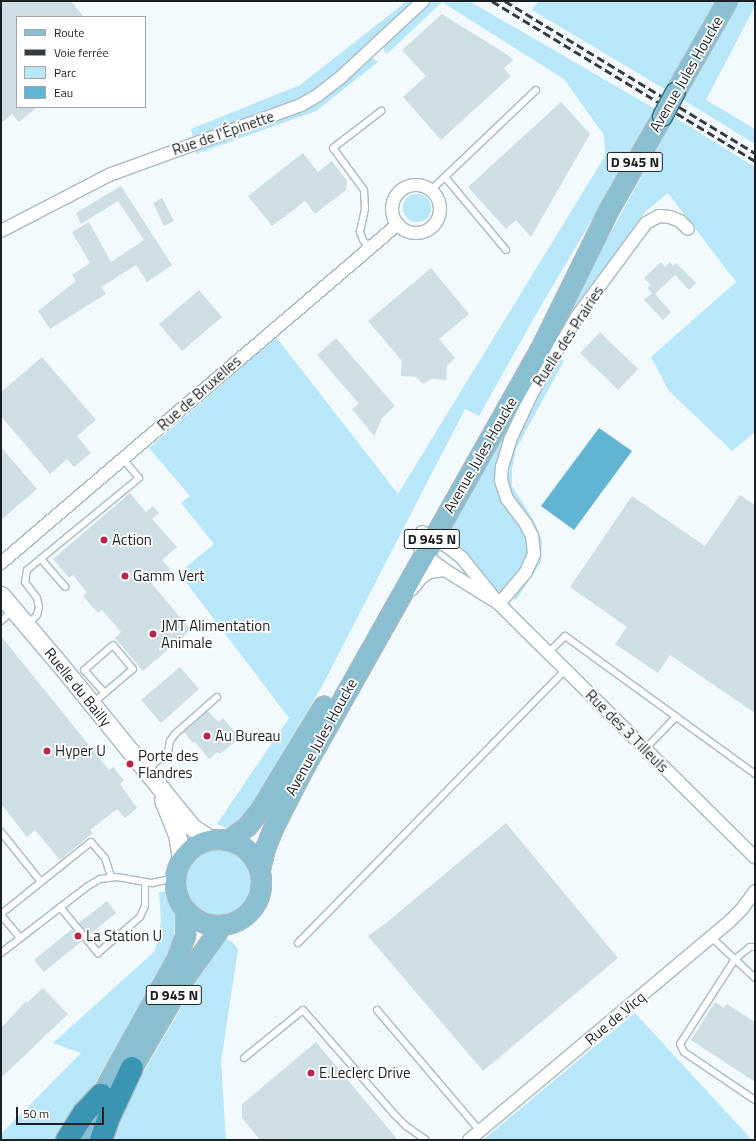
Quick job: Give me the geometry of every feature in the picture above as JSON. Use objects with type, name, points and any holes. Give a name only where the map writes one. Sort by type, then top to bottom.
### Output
[{"type":"highway","points":[[101,1140],[109,1117],[132,1068]]},
{"type":"highway","points":[[67,1140],[84,1113],[100,1095]]},
{"type":"main road","name":"Avenue Jules Houcke","points":[[260,869],[265,848],[280,813],[377,636],[424,541],[572,269],[609,209],[727,1]]},
{"type":"main road","name":"Avenue Jules Houcke","points":[[219,840],[247,826],[271,793],[424,541]]},
{"type":"main road","points":[[219,840],[248,850],[260,869],[261,888],[254,906],[240,920],[222,925],[202,922],[186,911],[177,896],[178,869],[191,848],[219,840]]},
{"type":"main road","name":"D 945 N","points":[[75,1140],[176,960],[185,935],[186,911]]},
{"type":"main road","name":"D 945 N","points":[[88,1140],[189,970],[222,925]]},
{"type":"street","name":"Rue de l'Épinette","points":[[1,231],[109,175],[302,104],[318,95],[342,76],[423,1]]},
{"type":"street","points":[[414,185],[423,186],[431,190],[437,197],[440,210],[438,219],[432,227],[424,231],[414,232],[405,230],[398,224],[394,216],[394,200],[399,192],[406,187],[414,185]]},
{"type":"street","name":"Ruelle des Prairies","points":[[499,604],[526,572],[534,554],[532,536],[526,524],[507,499],[502,480],[502,467],[508,444],[532,393],[578,316],[646,223],[658,216],[670,216],[680,221],[688,229]]},
{"type":"street","name":"Rue de Bruxelles","points":[[1,563],[398,224]]},
{"type":"street","name":"Rue des 3 Tilleuls","points":[[424,541],[444,570],[499,604]]},
{"type":"street","name":"Rue des 3 Tilleuls","points":[[424,541],[462,558],[499,604],[755,858]]},
{"type":"street","points":[[377,636],[395,615],[420,579],[429,572],[444,570]]},
{"type":"street","name":"Ruelle du Bailly","points":[[1,595],[27,625],[99,699],[150,776],[192,827],[219,840]]},
{"type":"street","name":"Ruelle du Bailly","points":[[150,776],[174,827],[178,869]]},
{"type":"street","name":"Rue de Vicq","points":[[469,1140],[712,937],[742,909],[755,891]]},
{"type":"lane","points":[[431,190],[536,90]]},
{"type":"lane","points":[[369,248],[363,240],[360,232],[365,208],[364,190],[333,148],[381,111]]},
{"type":"lane","points":[[445,177],[506,250]]},
{"type":"lane","points":[[27,625],[37,615],[39,608],[37,598],[27,585],[25,578],[27,570],[139,478],[123,459]]},
{"type":"lane","points":[[41,559],[65,587]]},
{"type":"lane","points":[[1,621],[14,610]]},
{"type":"lane","points":[[548,653],[565,636],[755,773]]},
{"type":"lane","points":[[113,646],[133,669],[99,699],[84,670],[113,646]]},
{"type":"lane","points":[[298,943],[565,670]]},
{"type":"lane","points":[[150,776],[168,752],[170,741],[175,734],[217,698]]},
{"type":"lane","points":[[645,749],[676,717]]},
{"type":"lane","points":[[1,832],[41,882]]},
{"type":"lane","points":[[20,938],[1,915],[91,842],[105,858],[111,877]]},
{"type":"lane","points":[[1,953],[94,882],[111,877],[145,883],[158,882],[178,869]]},
{"type":"lane","points":[[60,907],[98,953],[140,917],[145,906],[145,883]]},
{"type":"lane","points":[[712,937],[755,978]]},
{"type":"lane","points":[[755,947],[750,947],[735,958],[680,1044],[684,1052],[755,1100]]},
{"type":"lane","points":[[244,1058],[303,1010],[394,1114],[406,1126],[426,1140]]},
{"type":"lane","points":[[377,1010],[480,1131]]},
{"type":"green space","points":[[407,1],[417,1],[336,77],[306,98],[193,138],[191,129],[300,85]]},
{"type":"green space","points":[[431,1],[469,1],[657,110],[539,309],[479,416],[465,409],[322,686],[246,817],[229,829],[217,824],[289,718],[179,573],[214,544],[181,503],[190,496],[149,448],[276,337],[398,494],[605,156],[604,135],[564,79],[442,2],[387,54],[384,51],[384,47]]},
{"type":"green space","points":[[538,1],[717,1],[666,90],[532,10]]},
{"type":"green space","points":[[738,1],[755,1],[755,6],[706,100],[755,129],[755,144],[682,99],[684,92]]},
{"type":"green space","points":[[371,57],[378,62],[316,111],[196,154],[194,147],[289,114]]},
{"type":"green space","points":[[674,117],[755,167],[755,432],[732,451],[669,391],[651,357],[736,282],[668,193],[645,212],[588,292],[551,350],[564,361],[516,449],[512,469],[512,486],[534,521],[542,540],[541,562],[516,600],[495,589],[448,530]]},
{"type":"green space","points":[[417,194],[427,198],[431,208],[427,218],[417,222],[407,218],[403,208],[407,198]]},
{"type":"green space","points":[[218,848],[231,851],[242,858],[249,869],[252,882],[249,895],[242,906],[231,913],[218,916],[205,913],[194,906],[187,895],[184,882],[187,869],[194,858],[205,851]]},
{"type":"green space","points":[[170,891],[176,914],[173,946],[149,993],[97,1080],[58,1140],[1,1140],[1,1134],[81,1053],[53,1043],[155,951],[161,922],[159,892]]},
{"type":"green space","points":[[220,936],[232,942],[238,949],[221,1062],[226,1140],[108,1140],[134,1088],[181,1008],[203,960]]},
{"type":"green space","points":[[635,1013],[752,1140],[483,1140]]},
{"type":"water","points":[[599,428],[632,451],[574,530],[541,506]]},
{"type":"building","points":[[1,1],[71,1],[83,16],[16,16],[16,108],[36,108],[19,122],[12,114],[1,123]]},
{"type":"building","points":[[442,14],[513,60],[504,68],[511,76],[441,140],[403,97],[426,76],[402,50]]},
{"type":"building","points":[[561,102],[590,134],[531,237],[516,220],[506,229],[468,187]]},
{"type":"building","points":[[303,153],[318,172],[332,161],[347,181],[346,190],[315,214],[305,201],[272,226],[248,196]]},
{"type":"building","points":[[121,186],[172,265],[147,282],[136,265],[101,287],[106,294],[50,329],[38,311],[76,281],[72,275],[90,263],[72,232],[89,222],[111,262],[144,240],[118,201],[81,224],[76,213]]},
{"type":"building","points":[[162,198],[174,221],[164,226],[153,203]]},
{"type":"building","points":[[661,262],[665,267],[670,262],[673,266],[676,263],[696,283],[689,290],[675,275],[655,294],[671,312],[663,320],[644,300],[652,293],[647,288],[651,285],[644,278]]},
{"type":"building","points":[[431,268],[469,314],[439,339],[455,358],[447,365],[446,380],[431,379],[423,384],[416,377],[401,376],[402,361],[368,321]]},
{"type":"building","points":[[199,290],[222,317],[182,351],[159,324]]},
{"type":"building","points":[[600,332],[638,369],[618,390],[580,353]]},
{"type":"building","points":[[336,338],[395,406],[382,418],[374,436],[352,409],[359,404],[317,355]]},
{"type":"building","points":[[42,357],[96,420],[77,436],[91,453],[74,467],[67,459],[50,474],[1,416],[1,392]]},
{"type":"building","points":[[1,447],[37,489],[1,520]]},
{"type":"building","points":[[130,493],[146,512],[153,506],[159,513],[152,519],[177,547],[162,560],[170,569],[152,584],[191,630],[143,671],[115,638],[121,632],[102,610],[98,613],[83,596],[87,593],[73,575],[69,578],[53,559]]},
{"type":"building","points":[[740,495],[755,505],[755,713],[670,655],[658,673],[615,644],[627,627],[570,587],[632,496],[705,546]]},
{"type":"building","name":"Hyper U","points":[[1,636],[109,770],[113,767],[124,780],[120,784],[137,808],[125,818],[117,809],[90,830],[93,833],[60,860],[35,830],[27,837],[1,804]]},
{"type":"building","points":[[180,667],[199,689],[161,723],[141,700]]},
{"type":"building","name":"Au Bureau","points":[[208,711],[219,722],[223,718],[240,738],[220,754],[217,752],[209,759],[195,742],[193,743],[184,732]]},
{"type":"building","points":[[506,823],[618,958],[483,1071],[368,936],[386,923]]},
{"type":"building","points":[[107,901],[116,913],[89,935],[79,923]]},
{"type":"building","points":[[72,929],[82,941],[44,972],[34,960]]},
{"type":"building","points":[[43,988],[68,1014],[1,1078],[1,1028],[26,1001],[27,1003]]},
{"type":"building","points":[[715,1002],[724,1008],[727,1004],[755,1022],[755,1082],[691,1040]]},
{"type":"building","name":"E.Leclerc Drive","points":[[316,1042],[398,1140],[260,1140],[242,1118],[242,1104]]},
{"type":"railway","points":[[492,1],[755,161]]},
{"type":"railway","points":[[505,1],[755,153]]},
{"type":"place","name":"Action","points":[[104,540]]},
{"type":"place","name":"Gamm Vert","points":[[125,576]]},
{"type":"place","name":"JMT Alimentation Animale","points":[[153,634]]},
{"type":"place","name":"Au Bureau","points":[[207,736]]},
{"type":"place","name":"Hyper U","points":[[47,751]]},
{"type":"place","name":"Porte des Flandres","points":[[130,764]]},
{"type":"place","name":"La Station U","points":[[78,936]]},
{"type":"place","name":"E.Leclerc Drive","points":[[311,1073]]}]
